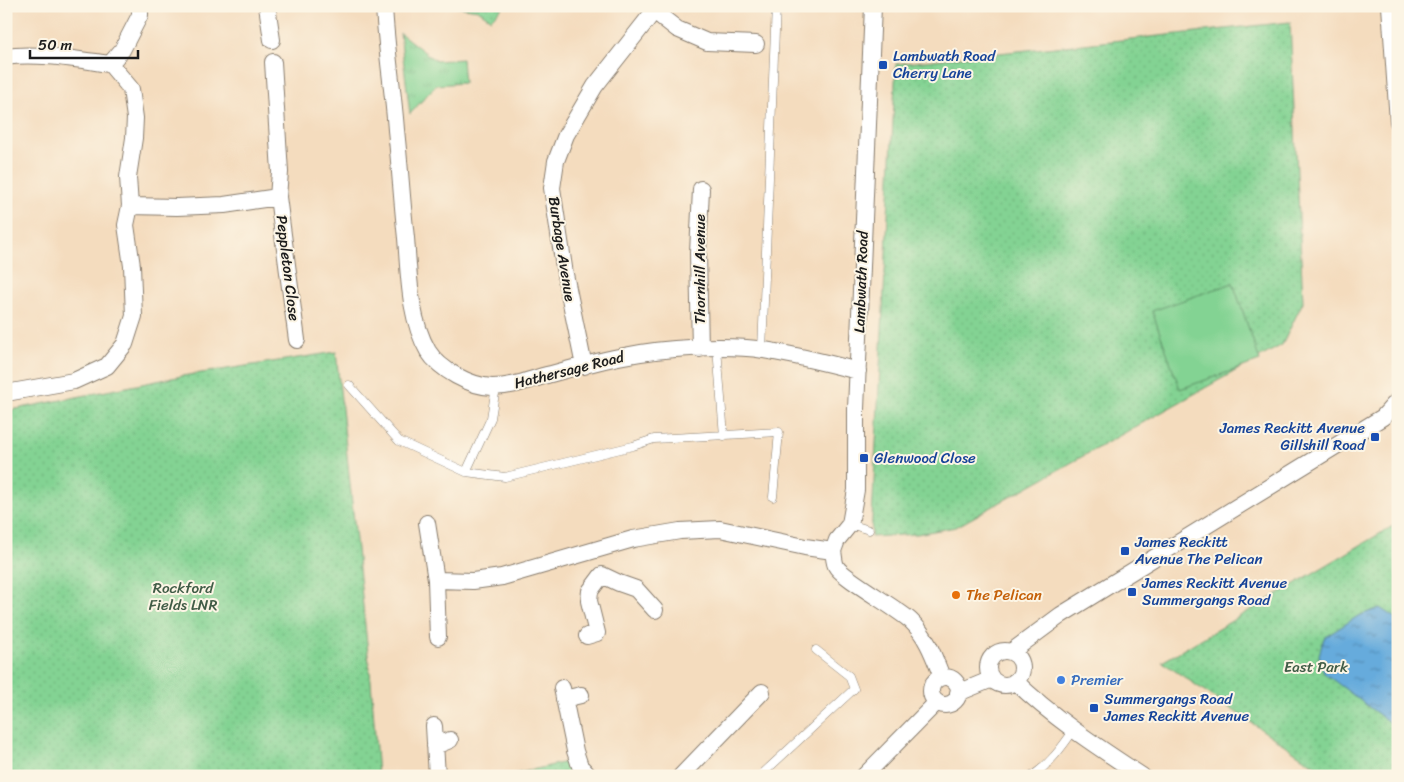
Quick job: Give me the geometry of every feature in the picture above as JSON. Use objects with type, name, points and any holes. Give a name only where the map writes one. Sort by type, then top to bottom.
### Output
[{"type":"street","points":[[110,64],[122,50],[140,15],[140,6]]},
{"type":"street","points":[[267,6],[272,40]]},
{"type":"street","name":"Hathersage Road","points":[[384,6],[414,311],[429,352],[458,378],[480,386],[496,387],[518,384],[540,376],[624,356],[654,351],[700,348],[762,350],[806,358],[858,372]]},
{"type":"street","name":"Lambwath Road","points":[[833,552],[837,540],[850,524],[856,490],[856,409],[873,6]]},
{"type":"street","points":[[1390,6],[1398,122]]},
{"type":"street","name":"Burbage Avenue","points":[[584,366],[565,274],[552,188],[556,161],[566,135],[595,86],[656,9],[677,29],[708,42],[756,44]]},
{"type":"street","points":[[6,58],[25,56],[67,58],[110,64],[131,89],[135,118],[128,177],[130,206],[126,225],[132,266],[134,316],[125,344],[107,366],[74,381],[6,393]]},
{"type":"street","name":"Peppleton Close","points":[[273,62],[280,172],[278,197],[297,340]]},
{"type":"street","name":"Thornhill Avenue","points":[[700,348],[698,253],[701,189]]},
{"type":"street","name":"Peppleton Close","points":[[130,206],[224,205],[278,197]]},
{"type":"street","points":[[1010,652],[1061,616],[1383,417],[1398,400]]},
{"type":"street","points":[[427,523],[436,580],[438,637]]},
{"type":"street","points":[[436,580],[473,581],[502,577],[633,539],[680,530],[720,529],[833,552],[836,568],[891,605],[911,621],[924,636],[942,677]]},
{"type":"street","points":[[587,636],[597,633],[589,601],[590,591],[602,575],[596,549]]},
{"type":"street","points":[[602,575],[636,589],[655,610]]},
{"type":"street","points":[[1020,686],[1021,664],[1016,654],[1010,652],[995,654],[988,663],[990,674],[1002,684],[1020,686],[1074,730],[1142,776]]},
{"type":"street","points":[[958,689],[990,674]]},
{"type":"street","points":[[942,677],[951,679],[958,689],[956,698],[950,704],[941,704],[931,695],[934,682],[942,677]]},
{"type":"street","points":[[686,774],[762,692]]},
{"type":"street","points":[[581,695],[563,693],[575,751],[580,766],[589,776]]},
{"type":"street","points":[[864,776],[937,702]]},
{"type":"street","points":[[434,726],[443,743],[437,776]]},
{"type":"lane","points":[[762,350],[776,6]]},
{"type":"lane","points":[[717,348],[724,436]]},
{"type":"lane","points":[[349,385],[399,441],[466,472],[505,477],[633,446],[654,439],[779,432],[773,497]]},
{"type":"lane","points":[[466,472],[491,418],[496,387]]},
{"type":"lane","points":[[850,524],[869,530]]},
{"type":"lane","points":[[760,776],[854,689],[849,676],[816,650]]},
{"type":"lane","points":[[1032,776],[1054,756],[1074,730]]},
{"type":"green space","points":[[452,6],[504,6],[491,19],[478,10]]},
{"type":"green space","points":[[1290,22],[1303,302],[1282,345],[956,527],[917,534],[871,537],[896,64]]},
{"type":"green space","points":[[400,33],[436,61],[462,59],[464,83],[436,85],[410,114]]},
{"type":"green space","points":[[1233,283],[1260,361],[1180,389],[1152,311]]},
{"type":"green space","name":"Rockford Fields LNR","points":[[336,352],[371,681],[378,776],[6,776],[6,411],[182,376]]},
{"type":"green space","name":"East Park","points":[[1398,523],[1398,776],[1330,776],[1162,662]]},
{"type":"green space","points":[[570,761],[578,776],[511,776],[511,775]]},
{"type":"water","points":[[1380,608],[1398,620],[1398,729],[1324,673],[1319,655],[1324,638],[1358,616]]},
{"type":"place","name":"Lambwath Road Cherry Lane","points":[[883,65]]},
{"type":"place","name":"James Reckitt Avenue Gillshill Road","points":[[1375,437]]},
{"type":"place","name":"Glenwood Close","points":[[864,458]]},
{"type":"place","name":"James Reckitt Avenue The Pelican","points":[[1125,551]]},
{"type":"place","name":"James Reckitt Avenue Summergangs Road","points":[[1132,592]]},
{"type":"place","name":"The Pelican","points":[[956,595]]},
{"type":"place","name":"Premier","points":[[1061,680]]},
{"type":"place","name":"Summergangs Road James Reckitt Avenue","points":[[1094,708]]}]
